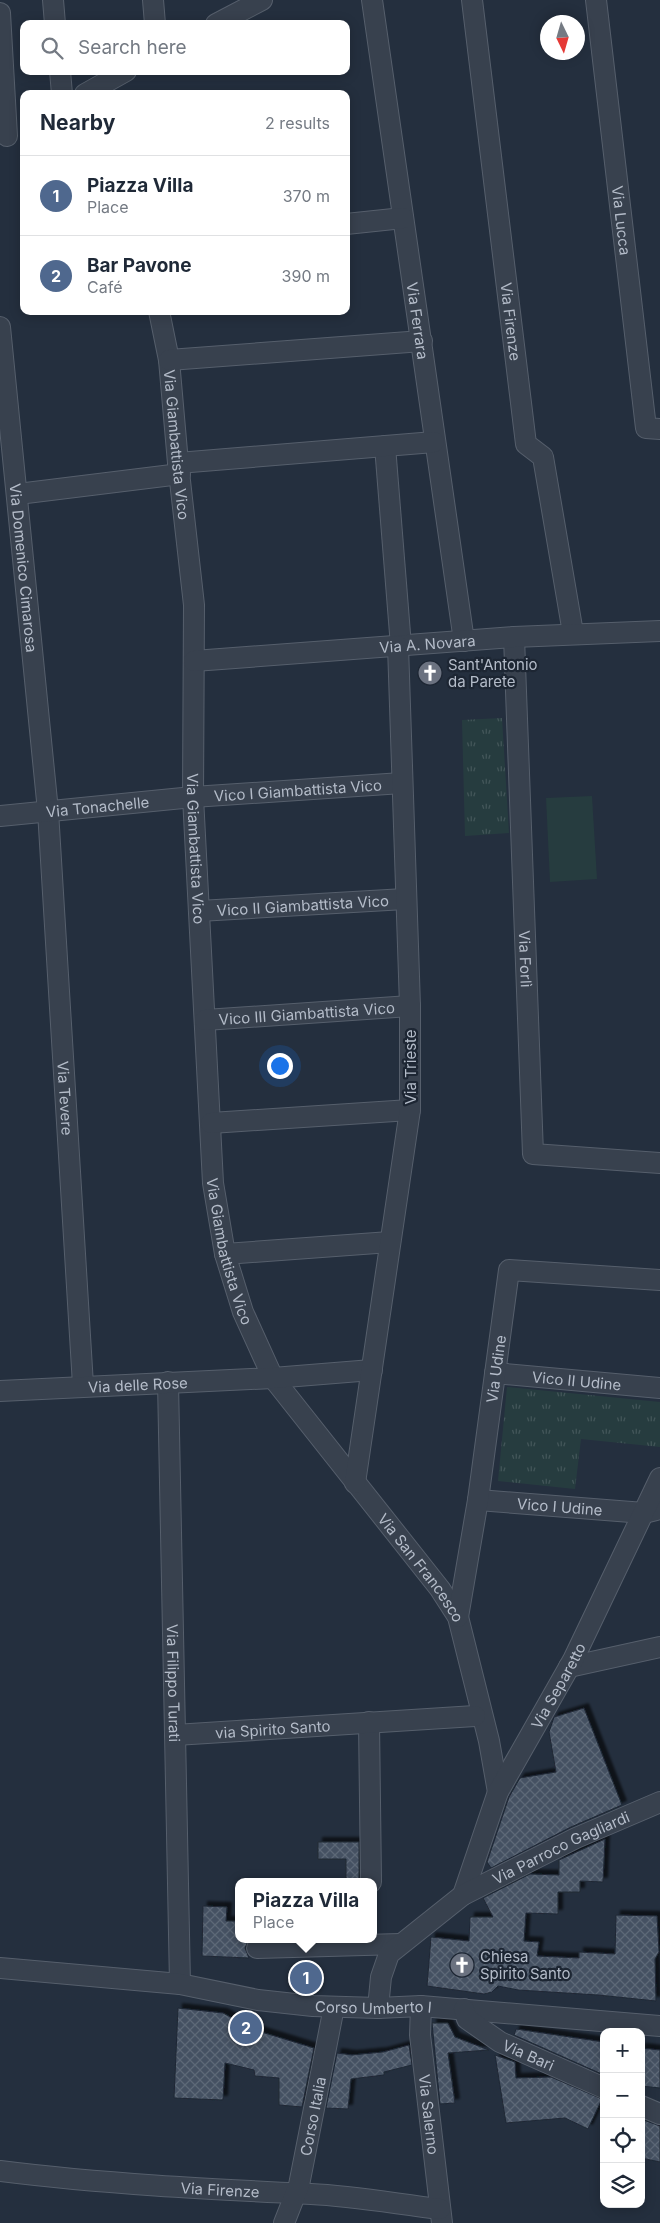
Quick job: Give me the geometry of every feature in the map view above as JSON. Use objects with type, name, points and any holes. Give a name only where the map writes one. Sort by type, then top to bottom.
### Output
[{"type":"street","points":[[53,0],[55,20]]},
{"type":"street","points":[[153,0],[155,20]]},
{"type":"street","name":"Via Ferrara","points":[[372,0],[464,641]]},
{"type":"street","name":"Via Firenze","points":[[472,0],[526,444],[543,457],[573,633]]},
{"type":"street","name":"Via Lucca","points":[[596,0],[646,428],[660,429]]},
{"type":"street","points":[[223,20],[251,3]]},
{"type":"street","points":[[0,13],[14,135]]},
{"type":"street","points":[[60,75],[62,90]]},
{"type":"street","points":[[92,90],[119,75]]},
{"type":"street","points":[[350,224],[403,218]]},
{"type":"street","name":"Via Giambattista Vico","points":[[160,315],[169,360],[194,605],[193,797],[213,1183],[225,1254],[243,1312],[274,1378]]},
{"type":"street","name":"Via Domenico Cimarosa","points":[[0,326],[48,811]]},
{"type":"street","points":[[169,360],[422,341]]},
{"type":"street","points":[[18,494],[179,469],[434,442]]},
{"type":"street","name":"Via Trieste","points":[[355,1483],[410,1110],[410,1006],[405,899],[399,646],[385,446]]},
{"type":"street","name":"Via A. Novara","points":[[194,661],[573,633],[660,631]]},
{"type":"street","name":"Via Forlì","points":[[514,637],[532,1154],[660,1163]]},
{"type":"street","name":"Vico I Giambattista Vico","points":[[193,797],[402,783]]},
{"type":"street","name":"Via Tonachelle","points":[[0,816],[193,797]]},
{"type":"street","name":"Via Tevere","points":[[48,811],[82,1386]]},
{"type":"street","name":"Vico II Giambattista Vico","points":[[199,911],[405,899]]},
{"type":"street","name":"Vico III Giambattista Vico","points":[[206,1020],[410,1006]]},
{"type":"street","points":[[211,1123],[410,1110]]},
{"type":"street","points":[[225,1254],[390,1242]]},
{"type":"street","name":"Via Udine","points":[[458,1617],[478,1500],[509,1270],[660,1280]]},
{"type":"street","name":"Via delle Rose","points":[[0,1391],[274,1378],[372,1370]]},
{"type":"street","name":"Vico II Udine","points":[[495,1373],[660,1388]]},
{"type":"street","name":"Via San Francesco","points":[[274,1378],[440,1589],[458,1617],[489,1741],[498,1792]]},
{"type":"street","name":"Via Filippo Turati","points":[[168,1382],[180,1984]]},
{"type":"street","name":"Via Separetto","points":[[463,1895],[498,1792],[569,1667],[652,1511],[660,1478]]},
{"type":"street","name":"Vico I Udine","points":[[478,1500],[652,1511]]},
{"type":"street","points":[[569,1667],[660,1647]]},
{"type":"street","name":"via Spirito Santo","points":[[175,1735],[475,1716]]},
{"type":"street","points":[[369,1722],[371,1878]]},
{"type":"street","name":"Via Parroco Gagliardi","points":[[378,2008],[381,1977],[389,1954],[463,1895],[576,1838],[660,1802]]},
{"type":"street","points":[[377,1942],[400,1944]]},
{"type":"street","points":[[257,1948],[353,1943]]},
{"type":"street","name":"Corso Umberto I","points":[[0,1968],[180,1984],[258,2000],[334,2008],[420,2006],[660,2026]]},
{"type":"street","name":"Via Salerno","points":[[420,2006],[420,2035],[441,2216]]},
{"type":"street","name":"Corso Italia","points":[[284,2223],[299,2185],[334,2008]]},
{"type":"street","name":"Via Bari","points":[[464,2009],[467,2019],[500,2042],[600,2086]]},
{"type":"street","points":[[645,2108],[660,2114]]},
{"type":"street","name":"Via Firenze","points":[[0,2171],[102,2182],[294,2195],[311,2194],[441,2216]]},
{"type":"green space","points":[[502,718],[509,833],[465,836],[462,720]]},
{"type":"green space","points":[[592,796],[597,879],[550,882],[546,798]]},
{"type":"green space","points":[[507,1387],[660,1402],[660,1447],[581,1439],[575,1489],[498,1481]]},
{"type":"building","points":[[584,1708],[622,1805],[571,1827],[491,1868],[487,1862],[509,1797],[520,1778],[556,1772],[549,1732],[554,1717]]},
{"type":"building","points":[[605,1839],[603,1882],[580,1881],[580,1892],[558,1892],[558,1914],[526,1913],[524,1941],[539,1942],[537,1956],[579,1958],[579,1952],[615,1954],[616,1915],[657,1916],[659,1952],[655,1959],[656,2001],[518,1990],[498,1986],[492,1992],[484,1994],[427,1986],[431,1937],[469,1941],[470,1917],[493,1917],[483,1898],[530,1874],[559,1875],[559,1860]]},
{"type":"building","points":[[318,1842],[359,1842],[359,1878],[346,1878],[346,1859],[318,1859]]},
{"type":"building","points":[[203,1906],[227,1907],[226,1921],[235,1921],[235,1943],[247,1943],[245,1948],[249,1958],[202,1956]]},
{"type":"building","points":[[178,2008],[223,2013],[255,2030],[314,2048],[302,2107],[279,2105],[279,2078],[255,2076],[254,2070],[225,2063],[223,2100],[174,2098]]},
{"type":"building","points":[[432,2023],[448,2023],[455,2037],[489,2050],[448,2053],[455,2103],[440,2104]]},
{"type":"building","points":[[516,2029],[600,2041],[600,2073],[514,2035]]},
{"type":"building","points":[[409,2045],[412,2065],[384,2072],[384,2075],[351,2079],[348,2109],[326,2108],[337,2053],[352,2055],[383,2052]]},
{"type":"building","points":[[645,2048],[660,2050],[660,2088],[645,2086]]},
{"type":"building","points":[[495,2055],[515,2062],[516,2078],[551,2077],[600,2098],[600,2103],[588,2129],[565,2118],[506,2123]]},
{"type":"building","points":[[645,2120],[660,2126],[660,2162],[645,2159]]},
{"type":"place","name":"Sant'Antonio da Parete","points":[[430,673]]},
{"type":"place","name":"Chiesa Spirito Santo","points":[[462,1965]]},
{"type":"place","name":"Piazza Villa","points":[[306,1978]]},
{"type":"place","name":"Bar Pavone","points":[[246,2028]]}]
